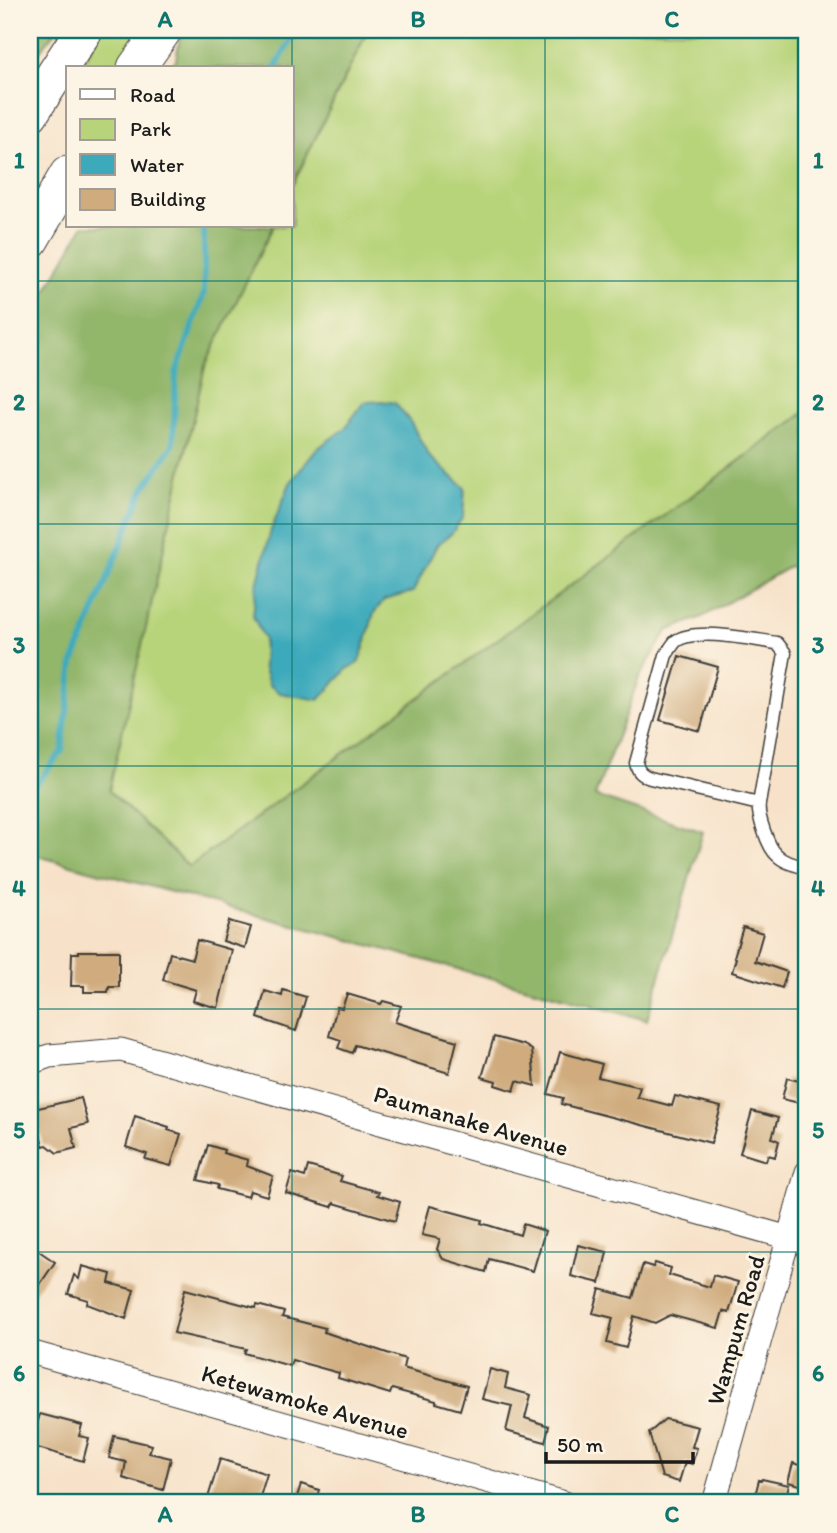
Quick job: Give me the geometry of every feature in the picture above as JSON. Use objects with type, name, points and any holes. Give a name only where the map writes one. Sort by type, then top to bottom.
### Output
[{"type":"main road","points":[[30,113],[75,43]]},
{"type":"main road","points":[[30,240],[66,178]]},
{"type":"street","name":"Paumanake Avenue","points":[[30,1063],[49,1056],[121,1051],[798,1240]]},
{"type":"street","name":"Wampum Road","points":[[714,1503],[798,1240],[807,1172]]},
{"type":"street","name":"Ketewamoke Avenue","points":[[30,1352],[565,1503]]},
{"type":"lane","points":[[759,804],[650,778],[639,772],[636,763],[666,655],[676,642],[683,638],[715,634],[776,643],[784,649],[785,653],[759,804],[757,813],[774,853],[787,862],[807,868]]},
{"type":"green space","points":[[30,30],[57,30],[30,63]]},
{"type":"green space","points":[[100,30],[145,30],[118,66],[82,66]]},
{"type":"green space","points":[[181,30],[368,30],[294,182],[294,66],[171,66],[176,60]]},
{"type":"green space","points":[[368,30],[807,30],[807,411],[189,867],[108,791],[205,366],[272,228],[294,228],[294,182]]},
{"type":"green space","points":[[82,228],[272,228],[205,366],[109,791],[189,867],[807,411],[807,574],[791,566],[702,617],[667,631],[639,678],[595,796],[703,832],[647,1020],[30,854],[30,319]]},
{"type":"water","points":[[364,402],[395,403],[411,423],[429,456],[465,488],[463,517],[452,533],[437,545],[413,592],[384,600],[374,613],[358,663],[347,669],[319,700],[280,693],[269,685],[263,666],[264,639],[253,616],[256,588],[271,530],[290,483],[317,449],[345,428]]},
{"type":"building","points":[[679,656],[718,667],[700,731],[660,720]]},
{"type":"building","points":[[229,921],[251,927],[245,948],[223,941]]},
{"type":"building","points":[[743,927],[763,933],[755,961],[787,972],[782,988],[732,972]]},
{"type":"building","points":[[197,940],[232,950],[218,1008],[193,1001],[196,990],[163,980],[170,953],[192,959]]},
{"type":"building","points":[[119,951],[119,987],[109,987],[108,992],[84,992],[84,986],[71,986],[72,953]]},
{"type":"building","points":[[283,990],[306,997],[296,1031],[258,1018],[265,991],[282,996]]},
{"type":"building","points":[[347,994],[381,1004],[383,1001],[401,1006],[395,1022],[457,1041],[449,1073],[355,1045],[352,1053],[338,1048],[341,1040],[329,1036],[337,1007],[342,1008]]},
{"type":"building","points":[[494,1037],[524,1045],[532,1050],[535,1086],[517,1081],[514,1091],[495,1085],[496,1081],[482,1077]]},
{"type":"building","points":[[560,1052],[602,1064],[598,1077],[640,1087],[637,1097],[672,1106],[675,1096],[721,1107],[711,1143],[561,1104],[563,1098],[548,1094]]},
{"type":"building","points":[[787,1078],[807,1083],[804,1104],[782,1099]]},
{"type":"building","points":[[81,1098],[88,1124],[71,1128],[76,1148],[57,1153],[47,1145],[43,1146],[34,1109]]},
{"type":"building","points":[[752,1111],[778,1118],[772,1138],[779,1141],[775,1157],[768,1155],[766,1161],[740,1153]]},
{"type":"building","points":[[135,1116],[169,1127],[168,1130],[181,1134],[171,1166],[145,1159],[147,1154],[126,1147]]},
{"type":"building","points":[[208,1145],[224,1150],[223,1153],[248,1160],[247,1166],[273,1176],[267,1196],[250,1191],[248,1197],[217,1189],[218,1185],[198,1180]]},
{"type":"building","points":[[308,1166],[342,1176],[340,1181],[379,1192],[377,1195],[400,1202],[395,1221],[334,1203],[332,1207],[286,1193],[292,1173],[305,1177]]},
{"type":"building","points":[[430,1206],[482,1220],[481,1223],[520,1235],[523,1224],[545,1231],[533,1271],[489,1259],[486,1272],[443,1259],[437,1249],[440,1239],[422,1235]]},
{"type":"building","points":[[30,1245],[55,1262],[30,1299]]},
{"type":"building","points":[[578,1245],[607,1252],[600,1283],[571,1276]]},
{"type":"building","points":[[655,1263],[671,1268],[669,1275],[710,1287],[713,1275],[738,1282],[729,1313],[723,1311],[718,1328],[670,1315],[655,1323],[634,1316],[626,1348],[607,1343],[613,1318],[593,1313],[600,1289],[633,1298],[643,1264],[653,1267]]},
{"type":"building","points":[[82,1266],[111,1274],[109,1283],[134,1290],[126,1319],[87,1304],[88,1300],[68,1294],[74,1275],[79,1279]]},
{"type":"building","points":[[185,1289],[256,1308],[257,1305],[284,1312],[282,1317],[325,1328],[324,1332],[405,1359],[403,1368],[467,1386],[460,1410],[392,1389],[390,1394],[338,1378],[339,1373],[292,1360],[290,1366],[244,1353],[246,1349],[174,1333]]},
{"type":"building","points":[[490,1369],[508,1374],[505,1388],[531,1395],[525,1418],[549,1426],[545,1442],[506,1431],[512,1406],[482,1399]]},
{"type":"building","points":[[40,1414],[82,1425],[79,1436],[89,1438],[83,1461],[31,1446]]},
{"type":"building","points":[[665,1419],[698,1427],[692,1447],[697,1448],[692,1464],[685,1462],[679,1482],[662,1477],[649,1433]]},
{"type":"building","points":[[114,1436],[152,1445],[149,1453],[171,1458],[163,1490],[123,1478],[126,1462],[109,1458]]},
{"type":"building","points":[[220,1459],[267,1474],[258,1503],[207,1501]]},
{"type":"building","points":[[793,1463],[807,1467],[807,1483],[805,1482],[804,1486],[788,1482]]},
{"type":"building","points":[[759,1480],[789,1485],[784,1503],[753,1503]]},
{"type":"building","points":[[301,1484],[319,1490],[315,1503],[295,1503]]},
{"type":"waterway","points":[[276,66],[297,30]]},
{"type":"waterway","points":[[30,792],[62,751],[73,663],[143,490],[173,445],[176,373],[204,293],[204,228]]}]
